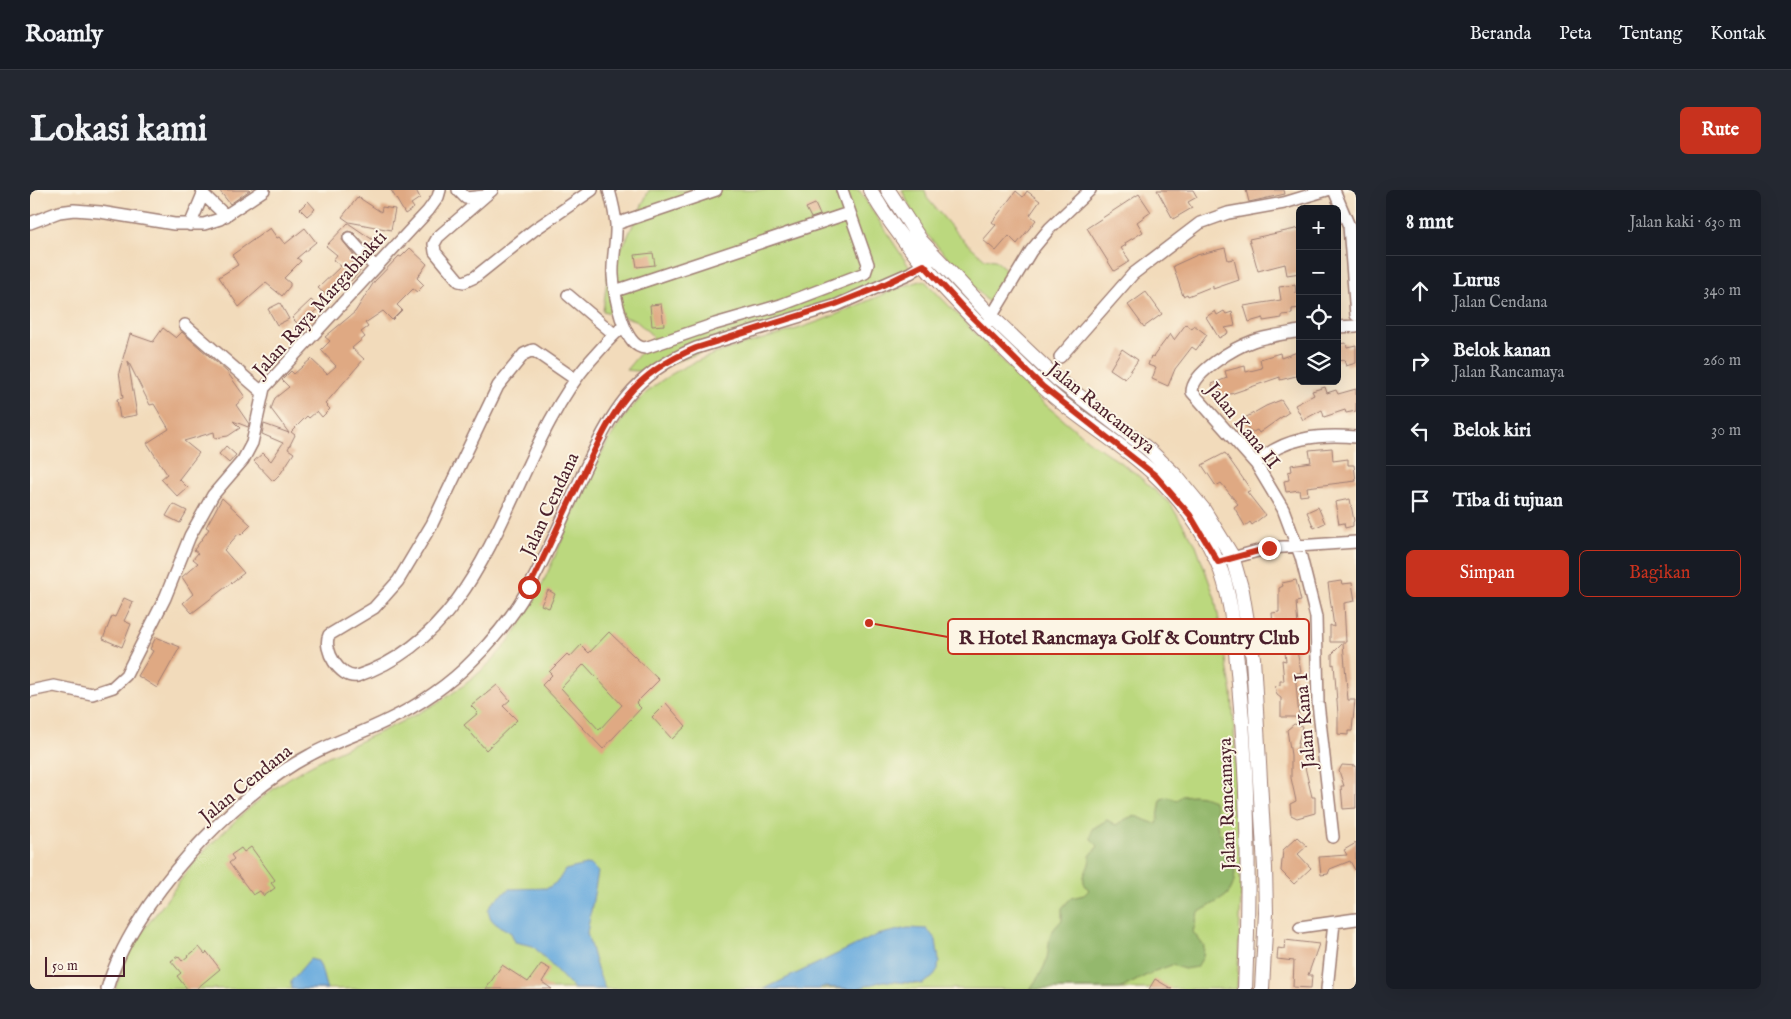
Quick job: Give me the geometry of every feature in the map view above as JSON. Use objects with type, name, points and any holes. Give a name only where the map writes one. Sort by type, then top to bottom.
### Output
[{"type":"street","points":[[30,223],[60,212],[74,210],[190,225],[209,224],[226,216],[264,190]]},
{"type":"street","name":"Jalan Raya Margabhakti","points":[[30,691],[54,686],[92,694],[113,687],[126,675],[165,598],[190,536],[213,495],[243,460],[252,443],[262,392],[434,204],[440,190]]},
{"type":"street","points":[[458,190],[466,198],[489,193]]},
{"type":"street","points":[[489,193],[438,237],[434,244],[435,252],[459,281],[464,282],[475,277],[534,230],[592,190]]},
{"type":"street","points":[[608,190],[616,224],[613,273],[615,291],[624,326],[633,343],[638,347],[645,348],[715,324],[781,305],[862,275],[867,271],[868,264],[842,190]]},
{"type":"street","points":[[616,224],[716,190]]},
{"type":"street","name":"Jalan Rancamaya","points":[[870,190],[984,329],[1056,398],[1155,475],[1190,515],[1218,562],[1226,586],[1231,613],[1240,701],[1248,886],[1244,989]]},
{"type":"street","name":"Jalan Rancamaya","points":[[888,190],[929,262],[992,317],[1057,379],[1142,444],[1170,469],[1203,509],[1232,556],[1242,592],[1254,658],[1265,868],[1266,913],[1262,989]]},
{"type":"street","points":[[984,329],[1031,251],[1050,228],[1090,190]]},
{"type":"street","points":[[1060,357],[1128,279],[1164,249],[1200,223],[1228,213],[1290,201],[1327,190]]},
{"type":"street","points":[[1334,190],[1353,233],[1356,315]]},
{"type":"street","points":[[190,225],[202,192],[226,216]]},
{"type":"street","points":[[615,291],[849,213]]},
{"type":"street","points":[[349,238],[375,268]]},
{"type":"street","name":"Jalan Cendana","points":[[107,989],[123,948],[159,890],[180,864],[234,811],[292,765],[329,745],[390,719],[436,691],[454,678],[491,642],[529,587],[608,422],[627,396],[646,376],[690,351],[836,304],[879,287],[929,262]]},
{"type":"street","points":[[568,295],[614,334]]},
{"type":"street","points":[[185,325],[262,392]]},
{"type":"street","points":[[575,379],[533,350],[524,354],[498,386],[432,524],[398,581],[374,608],[329,635],[326,644],[344,674],[352,677],[357,676],[393,658],[428,633],[457,601],[479,567],[548,424],[575,379],[614,334],[624,326]]},
{"type":"street","points":[[1341,327],[1356,326]]},
{"type":"street","name":"Jalan Kana II","points":[[1296,332],[1245,345],[1200,374],[1193,384],[1194,396],[1256,464],[1283,509],[1297,545]]},
{"type":"street","points":[[1256,464],[1274,448],[1303,439],[1356,437]]},
{"type":"street","points":[[1218,562],[1232,556],[1257,550],[1297,545],[1356,542]]},
{"type":"street","name":"Jalan Kana I","points":[[1297,545],[1311,590],[1316,617],[1318,703],[1333,837]]},
{"type":"street","points":[[1236,661],[1254,658]]},
{"type":"street","points":[[1300,927],[1356,919]]},
{"type":"street","points":[[1327,989],[1334,923]]},
{"type":"green space","points":[[649,190],[859,190],[910,268],[802,315],[648,372],[626,370],[654,337],[635,320],[603,311],[608,271],[626,240]]},
{"type":"green space","points":[[902,190],[925,190],[927,198],[959,236],[985,259],[995,260],[1009,272],[1012,278],[989,303],[919,226]]},
{"type":"green space","points":[[924,280],[1041,401],[1089,441],[1134,472],[1170,504],[1196,545],[1215,598],[1232,693],[1242,873],[1237,989],[115,989],[130,952],[142,931],[195,862],[239,818],[267,794],[297,773],[440,701],[463,686],[485,668],[504,647],[525,616],[544,581],[576,506],[612,436],[634,405],[661,381],[678,370],[713,355],[818,322],[894,290]]},
{"type":"green space","points":[[1193,795],[1211,799],[1215,803],[1220,834],[1231,838],[1235,867],[1234,882],[1227,895],[1198,913],[1193,932],[1204,946],[1203,957],[1197,967],[1184,969],[1172,965],[1155,971],[1120,989],[1030,989],[1046,962],[1051,934],[1062,920],[1062,908],[1071,898],[1084,895],[1089,890],[1085,885],[1084,877],[1090,856],[1098,846],[1091,839],[1092,829],[1107,820],[1116,825],[1133,817],[1157,824],[1161,799],[1168,797],[1177,800],[1182,796]]},
{"type":"water","points":[[590,864],[598,872],[587,933],[605,989],[574,989],[533,946],[515,942],[511,933],[491,919],[488,910],[492,903],[509,889],[548,888],[558,881],[565,870]]},
{"type":"water","points":[[908,928],[927,929],[936,940],[939,960],[938,969],[932,978],[922,984],[884,981],[855,989],[822,987],[819,989],[764,989],[877,935]]},
{"type":"water","points":[[310,959],[318,961],[327,989],[291,989],[291,981]]},
{"type":"building","points":[[219,190],[250,190],[230,204]]},
{"type":"building","points":[[391,190],[416,190],[420,198],[411,204],[414,208],[405,214]]},
{"type":"building","points":[[1157,190],[1193,190],[1197,197],[1188,202],[1192,208],[1173,219]]},
{"type":"building","points":[[1246,190],[1284,190],[1285,194],[1249,202]]},
{"type":"building","points":[[1016,191],[1023,197],[1027,191],[1040,201],[1030,215],[1036,220],[1017,244],[1009,236],[996,251],[983,240],[996,225],[992,222]]},
{"type":"building","points":[[1139,194],[1151,212],[1137,222],[1143,232],[1125,243],[1126,245],[1121,248],[1130,261],[1114,271],[1087,228]]},
{"type":"building","points":[[358,197],[381,212],[382,207],[395,209],[391,230],[349,222],[342,217]]},
{"type":"building","points":[[308,201],[315,209],[307,216],[300,209]]},
{"type":"building","points":[[815,204],[820,215],[811,218],[806,208]]},
{"type":"building","points":[[348,223],[376,242],[370,250],[354,233],[348,231],[344,233],[342,240],[354,255],[351,260],[361,270],[351,281],[347,277],[326,295],[318,288],[341,266],[333,260],[337,255],[326,246]]},
{"type":"building","points":[[270,228],[277,238],[279,237],[285,244],[305,228],[316,242],[297,258],[301,261],[284,278],[290,283],[290,286],[282,296],[266,283],[239,307],[219,277],[238,265],[232,255]]},
{"type":"building","points":[[1296,229],[1296,274],[1287,275],[1285,264],[1258,271],[1249,239]]},
{"type":"building","points":[[410,248],[427,264],[417,278],[424,285],[417,292],[413,289],[397,305],[402,310],[392,320],[383,311],[365,323],[368,327],[361,332],[365,337],[352,348],[364,359],[325,404],[330,409],[322,417],[317,411],[309,418],[307,416],[291,432],[295,435],[288,449],[294,453],[281,473],[273,481],[254,461],[263,453],[271,461],[283,443],[262,434],[264,424],[289,433],[271,409],[275,398],[289,387],[282,380],[291,371],[294,374],[311,359],[327,374],[336,366],[321,350],[330,341],[325,337],[355,312],[374,282],[399,256],[401,257]]},
{"type":"building","points":[[1225,248],[1228,260],[1234,259],[1239,280],[1213,289],[1213,286],[1188,296],[1187,294],[1183,296],[1173,266],[1197,255]]},
{"type":"building","points":[[653,253],[655,265],[637,267],[635,255]]},
{"type":"building","points":[[1295,285],[1296,308],[1292,309],[1292,314],[1282,315],[1282,318],[1263,321],[1263,318],[1249,322],[1244,306],[1281,300],[1279,287]]},
{"type":"building","points":[[1146,292],[1162,314],[1144,327],[1128,305]]},
{"type":"building","points":[[311,300],[320,307],[313,313],[317,317],[303,329],[292,318]]},
{"type":"building","points":[[280,303],[289,319],[277,325],[268,309]]},
{"type":"building","points":[[661,304],[664,325],[652,326],[650,305]]},
{"type":"building","points":[[1215,311],[1217,315],[1224,311],[1226,314],[1232,312],[1235,326],[1225,328],[1228,333],[1219,338],[1206,317]]},
{"type":"building","points":[[1186,324],[1192,329],[1194,325],[1207,335],[1196,350],[1192,347],[1175,369],[1168,386],[1152,379],[1156,368],[1148,365],[1151,356],[1153,357],[1170,334],[1174,340]]},
{"type":"building","points":[[163,328],[176,338],[182,332],[227,372],[245,397],[236,405],[249,424],[248,427],[233,421],[240,428],[228,436],[215,438],[214,432],[184,441],[199,453],[179,479],[188,488],[178,497],[161,479],[167,474],[147,443],[169,429],[154,404],[150,405],[128,361],[137,415],[120,418],[117,399],[123,398],[119,372],[130,334],[153,342]]},
{"type":"building","points":[[1346,343],[1347,347],[1356,345],[1356,363],[1346,366],[1344,360],[1341,360],[1341,344]]},
{"type":"building","points":[[1122,349],[1138,360],[1125,379],[1110,369]]},
{"type":"building","points":[[1296,352],[1296,376],[1280,380],[1280,377],[1222,397],[1221,394],[1214,395],[1212,384],[1227,378],[1225,371],[1245,366],[1246,372],[1262,368],[1260,359],[1280,353],[1281,358]]},
{"type":"building","points":[[1325,387],[1327,393],[1336,390],[1338,394],[1356,389],[1356,411],[1346,413],[1345,410],[1324,417],[1322,410],[1303,420],[1295,405],[1314,395],[1312,391]]},
{"type":"building","points":[[1281,400],[1289,412],[1259,433],[1257,430],[1251,433],[1243,419]]},
{"type":"building","points":[[226,446],[236,455],[229,463],[219,454]]},
{"type":"building","points":[[1332,448],[1333,461],[1348,459],[1348,465],[1354,465],[1356,481],[1307,487],[1308,495],[1300,496],[1299,490],[1286,492],[1284,481],[1289,480],[1288,472],[1292,471],[1291,465],[1311,462],[1309,450]]},
{"type":"building","points":[[1225,453],[1251,490],[1247,492],[1265,515],[1252,525],[1250,522],[1245,526],[1234,507],[1238,504],[1221,483],[1216,486],[1202,465]]},
{"type":"building","points":[[222,498],[251,525],[241,535],[239,533],[224,550],[244,573],[192,613],[183,603],[193,594],[182,577],[198,563],[193,559],[198,553],[194,550],[209,529],[206,527]]},
{"type":"building","points":[[1350,499],[1354,521],[1353,526],[1345,528],[1344,523],[1339,524],[1335,502]]},
{"type":"building","points":[[173,504],[187,511],[180,523],[166,516]]},
{"type":"building","points":[[1318,507],[1325,523],[1314,528],[1307,512]]},
{"type":"building","points":[[1296,580],[1301,601],[1296,602],[1300,651],[1297,651],[1301,672],[1295,674],[1299,717],[1281,717],[1281,698],[1277,695],[1275,686],[1280,685],[1280,681],[1284,681],[1282,660],[1286,661],[1282,627],[1281,624],[1273,625],[1272,613],[1279,612],[1279,588],[1283,586],[1282,583]]},
{"type":"building","points":[[1341,581],[1342,584],[1352,583],[1355,601],[1344,603],[1346,642],[1330,642],[1330,625],[1334,627],[1328,583]]},
{"type":"building","points":[[548,590],[555,594],[549,608],[541,605]]},
{"type":"building","points":[[124,598],[133,602],[124,621],[131,624],[122,647],[103,639],[112,616],[115,617]]},
{"type":"building","points":[[609,632],[659,680],[636,703],[641,708],[603,749],[542,685],[552,675],[549,672],[567,654],[570,657],[581,645],[589,653]],"holes":[[[584,664],[622,705],[599,730],[561,688]]]},
{"type":"building","points":[[156,637],[180,647],[157,688],[138,676],[153,651],[150,649]]},
{"type":"building","points":[[1343,643],[1348,700],[1355,700],[1352,731],[1348,731],[1348,735],[1338,734],[1334,664],[1332,665],[1332,654]]},
{"type":"building","points":[[497,685],[510,700],[503,706],[517,720],[486,750],[464,725],[478,713],[471,706]]},
{"type":"building","points":[[666,703],[686,726],[672,739],[652,717]]},
{"type":"building","points":[[1294,724],[1302,726],[1297,749],[1306,748],[1308,766],[1305,767],[1312,797],[1315,797],[1315,813],[1297,818],[1291,815],[1290,804],[1296,801],[1291,778],[1291,755],[1287,730]]},
{"type":"building","points":[[1342,765],[1356,766],[1356,808],[1343,809],[1341,786],[1344,786],[1339,771]]},
{"type":"building","points":[[1297,837],[1307,846],[1298,854],[1311,868],[1294,884],[1281,871],[1283,850]]},
{"type":"building","points":[[1356,843],[1356,872],[1350,861],[1330,869],[1328,874],[1321,875],[1319,857],[1347,855],[1344,850]]},
{"type":"building","points":[[251,847],[275,880],[271,883],[275,888],[264,896],[260,891],[253,895],[229,863],[234,859],[231,855],[241,848],[244,852]]},
{"type":"building","points":[[1285,940],[1319,944],[1308,975],[1312,975],[1311,988],[1293,987],[1294,961],[1277,959],[1278,948],[1284,949]]},
{"type":"building","points":[[199,947],[205,954],[207,952],[220,969],[196,989],[187,989],[177,976],[181,973],[171,961],[178,956],[182,961]]},
{"type":"building","points":[[541,964],[550,969],[542,982],[552,989],[486,989],[502,965],[528,982]]},
{"type":"building","points":[[1155,979],[1172,989],[1149,989]]},
{"type":"place","name":"R Hotel Rancmaya Golf & Country Club","points":[[869,623]]},
{"type":"route","points":[[529,587],[608,422],[627,396],[652,371],[684,353],[706,344],[822,310],[879,287],[924,265],[967,312],[1042,386],[1067,407],[1128,451],[1155,475],[1178,499],[1190,515],[1218,562],[1232,556],[1269,548]]}]
